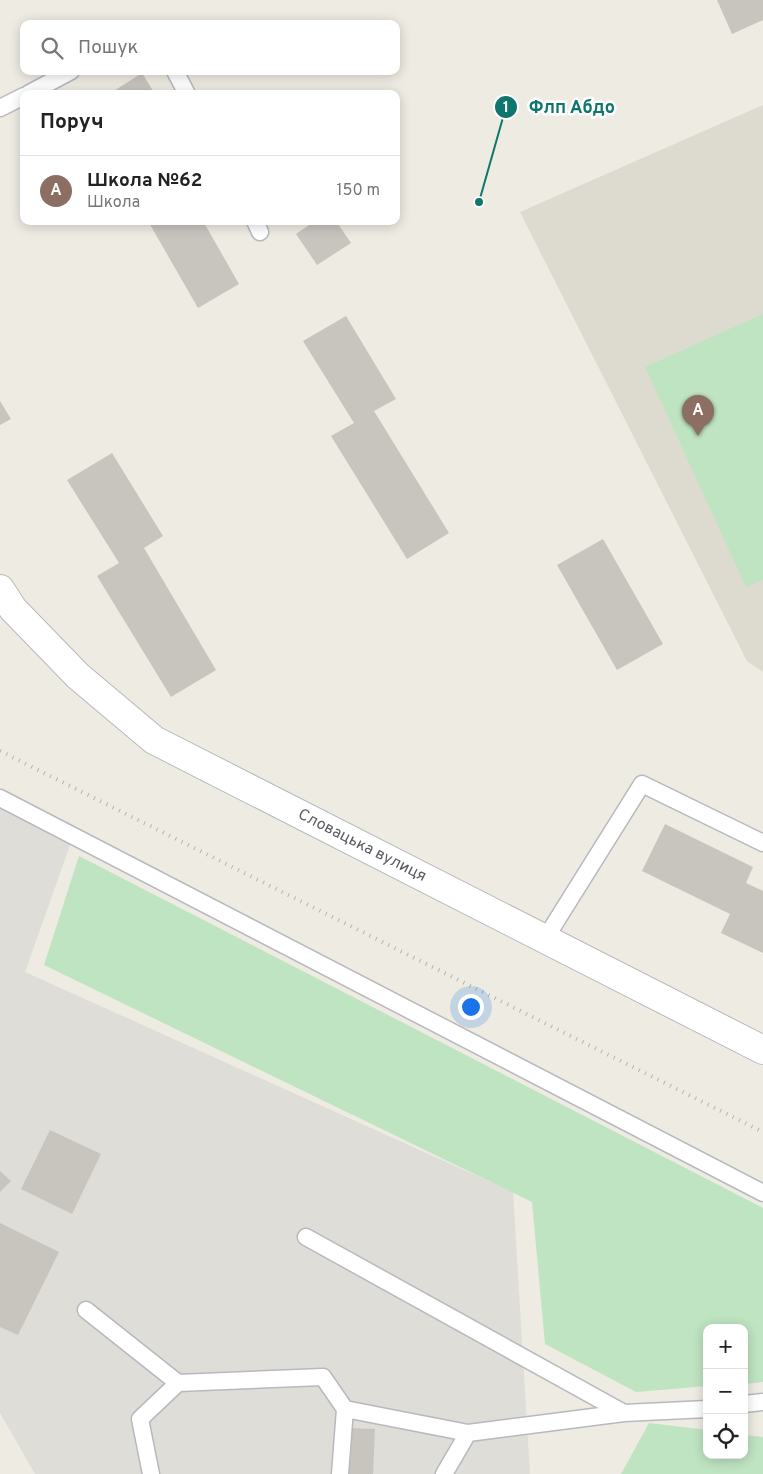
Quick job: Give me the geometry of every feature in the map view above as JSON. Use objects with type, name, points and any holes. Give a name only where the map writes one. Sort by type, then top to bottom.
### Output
[{"type":"street","name":"Словацька вулиця","points":[[0,589],[13,609],[78,676],[154,740],[763,1050]]},
{"type":"lane","points":[[35,90],[64,75]]},
{"type":"lane","points":[[177,75],[185,90]]},
{"type":"lane","points":[[0,108],[20,98]]},
{"type":"lane","points":[[545,939],[642,784],[763,843]]},
{"type":"lane","points":[[0,798],[763,1192]]},
{"type":"lane","points":[[306,1237],[624,1413]]},
{"type":"lane","points":[[86,1310],[178,1382],[323,1377],[345,1409],[340,1474]]},
{"type":"lane","points":[[151,1474],[140,1419],[178,1382]]},
{"type":"lane","points":[[748,1404],[763,1402]]},
{"type":"lane","points":[[345,1409],[468,1433],[624,1413],[703,1409]]},
{"type":"lane","points":[[444,1474],[468,1433]]},
{"type":"shaded area","points":[[763,105],[763,672],[747,661],[520,212]]},
{"type":"shaded area","points":[[0,799],[74,834],[25,972],[513,1192],[530,1474],[35,1474],[0,1413]]},
{"type":"green space","points":[[763,314],[763,580],[746,587],[645,367]]},
{"type":"green space","points":[[79,856],[763,1208],[763,1382],[748,1384],[748,1324],[703,1324],[703,1386],[636,1392],[545,1344],[532,1202],[44,965]]},
{"type":"green space","points":[[649,1423],[703,1430],[703,1459],[748,1459],[748,1435],[763,1437],[763,1474],[621,1474]]},
{"type":"building","points":[[717,0],[763,0],[763,20],[732,34]]},
{"type":"building","points":[[139,75],[143,75],[153,90],[115,90]]},
{"type":"building","points":[[150,225],[205,225],[239,284],[198,308]]},
{"type":"building","points":[[309,225],[339,225],[351,243],[317,265],[296,234]]},
{"type":"building","points":[[346,316],[396,399],[374,411],[449,533],[407,559],[331,436],[354,423],[303,341]]},
{"type":"building","points":[[0,401],[11,419],[0,425]]},
{"type":"building","points":[[112,453],[163,536],[144,548],[216,670],[171,697],[97,576],[119,563],[67,480]]},
{"type":"building","points":[[603,539],[663,644],[617,670],[557,565]]},
{"type":"building","points":[[665,824],[753,867],[746,883],[763,891],[763,953],[721,933],[730,914],[642,871]]},
{"type":"building","points":[[50,1130],[101,1154],[72,1214],[21,1189]]},
{"type":"building","points":[[0,1171],[11,1181],[0,1192]]},
{"type":"building","points":[[0,1223],[59,1252],[18,1335],[0,1327]]},
{"type":"building","points":[[349,1428],[375,1429],[373,1474],[346,1474]]},
{"type":"railway","points":[[0,751],[763,1132]]},
{"type":"place","name":"Флп Абдо","points":[[479,202]]},
{"type":"place","name":"Школа №62","points":[[698,436]]}]
